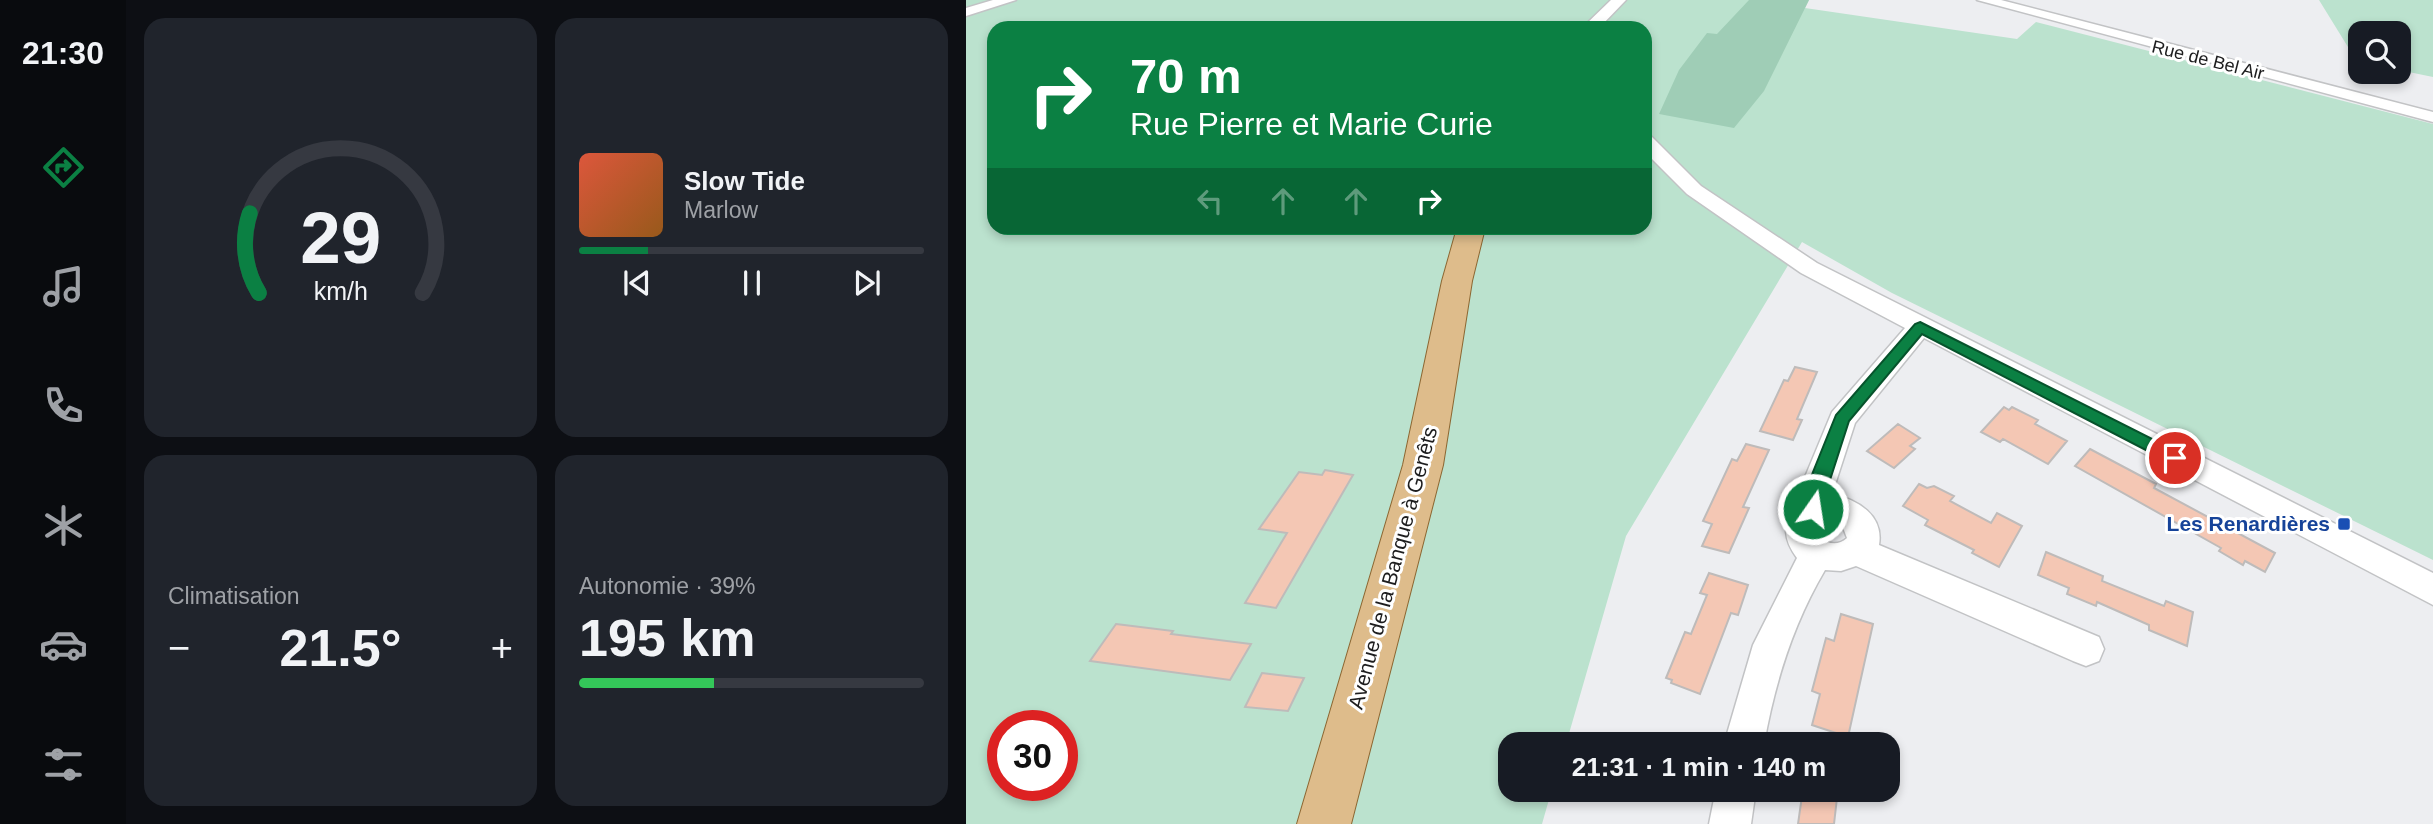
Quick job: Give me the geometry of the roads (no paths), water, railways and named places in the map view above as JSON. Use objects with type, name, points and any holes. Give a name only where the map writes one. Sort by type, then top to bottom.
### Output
[{"type":"main road","name":"Avenue de la Banque à Genêts","points":[[1324,824],[1423,465],[1457,281],[1469,235]]},
{"type":"street","points":[[966,12],[1009,0]]},
{"type":"street","points":[[1597,21],[1619,0]]},
{"type":"street","name":"Rue de Bel Air","points":[[1984,0],[2132,41],[2433,117]]},
{"type":"street","points":[[1652,148],[1694,190],[1810,268],[2433,590]]},
{"type":"street","points":[[1813,509],[1833,506],[1852,513],[1863,528],[1863,544],[1857,551],[1840,559],[1817,555],[1808,548],[1799,531],[1800,522],[1813,509],[1820,477],[1842,419],[1920,327]]},
{"type":"street","points":[[1857,551],[2087,649]]},
{"type":"street","points":[[1747,732],[1760,673],[1780,620],[1817,555]]},
{"type":"street","points":[[1730,824],[1734,802]]},
{"type":"place","name":"Les Renardières","points":[[2344,524]]}]
